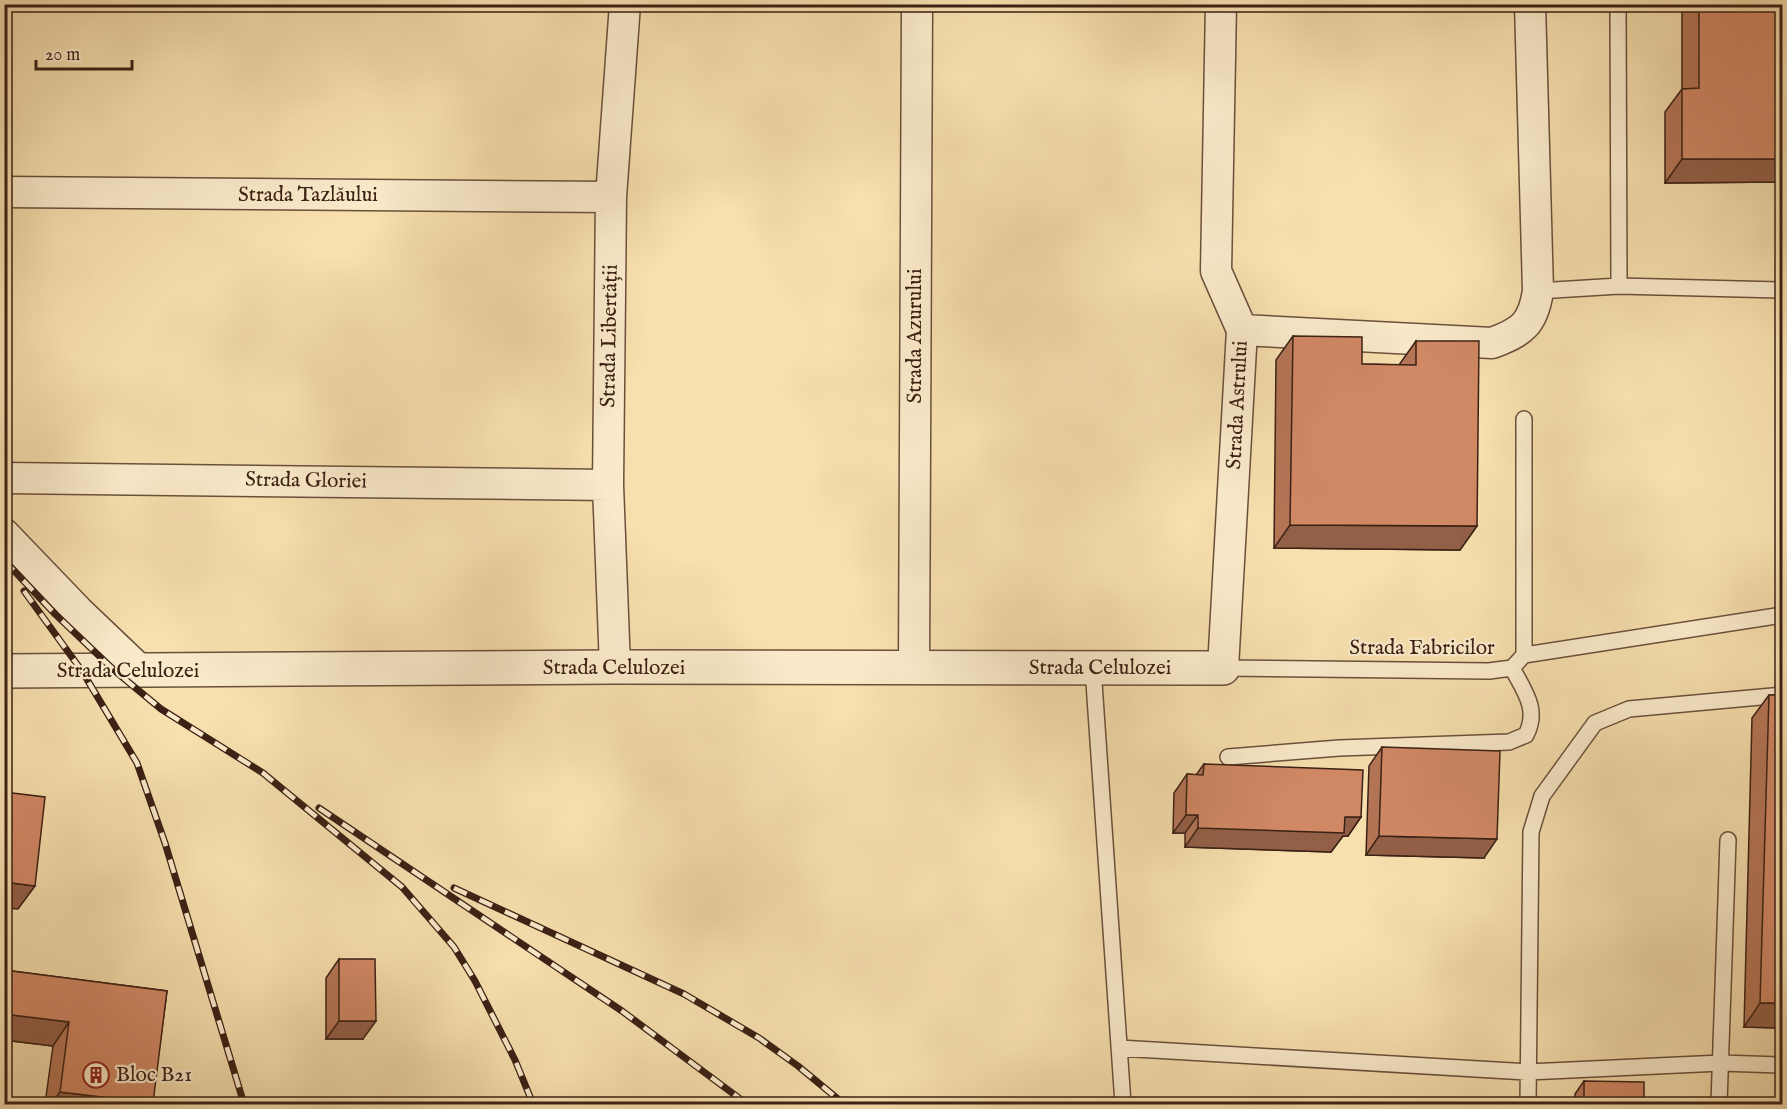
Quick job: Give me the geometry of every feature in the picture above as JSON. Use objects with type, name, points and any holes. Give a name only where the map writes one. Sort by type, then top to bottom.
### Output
[{"type":"street","name":"Strada Libertății","points":[[615,667],[608,485],[611,197],[625,4]]},
{"type":"street","name":"Strada Azurului","points":[[914,668],[917,4]]},
{"type":"street","name":"Strada Astrului","points":[[1221,4],[1216,271],[1242,330],[1223,668]]},
{"type":"street","points":[[1242,330],[1492,343],[1511,336],[1527,325],[1536,305],[1538,291],[1530,4]]},
{"type":"street","name":"Strada Tazlăului","points":[[4,192],[611,197]]},
{"type":"street","name":"Strada Gloriei","points":[[4,478],[608,485]]},
{"type":"street","points":[[4,534],[78,611],[141,671]]},
{"type":"street","name":"Strada Celulozei","points":[[4,671],[615,667],[1223,668]]},
{"type":"lane","points":[[1618,4],[1619,286]]},
{"type":"lane","points":[[1538,291],[1619,286],[1782,290]]},
{"type":"lane","name":"Strada Fabricilor","points":[[1223,668],[1489,671],[1512,668],[1524,655],[1524,419]]},
{"type":"lane","points":[[1524,655],[1782,615]]},
{"type":"lane","points":[[1093,668],[1123,1104]]},
{"type":"lane","points":[[1228,756],[1339,748],[1509,742],[1526,735],[1533,722],[1528,698],[1512,668]]},
{"type":"lane","points":[[1528,1104],[1531,832],[1542,796],[1595,723],[1603,719],[1629,709],[1782,695]]},
{"type":"lane","points":[[1719,1104],[1728,840]]},
{"type":"lane","points":[[1119,1048],[1528,1072],[1721,1063],[1782,1065]]},
{"type":"building","points":[[1699,4],[1782,4],[1782,159],[1682,159],[1682,89],[1699,88]]},
{"type":"building","points":[[1293,336],[1362,337],[1362,364],[1416,365],[1416,341],[1479,341],[1477,526],[1290,525]]},
{"type":"building","points":[[1769,695],[1782,695],[1782,1003],[1760,1003]]},
{"type":"building","points":[[1382,747],[1500,751],[1497,839],[1379,836]]},
{"type":"building","points":[[1204,764],[1363,770],[1361,817],[1345,817],[1344,833],[1198,828],[1198,815],[1186,815],[1187,774],[1203,775]]},
{"type":"building","points":[[4,792],[45,797],[35,886],[4,882]]},
{"type":"building","points":[[339,959],[375,959],[376,1021],[339,1021]]},
{"type":"building","name":"Bloc B21","points":[[4,970],[167,991],[153,1103],[60,1092],[69,1022],[4,1014]]},
{"type":"building","points":[[1584,1081],[1644,1082],[1644,1104],[1584,1104]]},
{"type":"railway","points":[[4,560],[55,614],[115,671],[161,709],[263,773],[402,887],[454,947],[475,981],[515,1060],[533,1104]]},
{"type":"railway","points":[[24,591],[82,671],[137,763],[165,843],[244,1104]]},
{"type":"railway","points":[[319,808],[622,1011],[747,1104]]},
{"type":"railway","points":[[454,888],[684,994],[759,1038],[798,1066],[844,1104]]},
{"type":"place","name":"Bloc B21","points":[[96,1075]]}]
